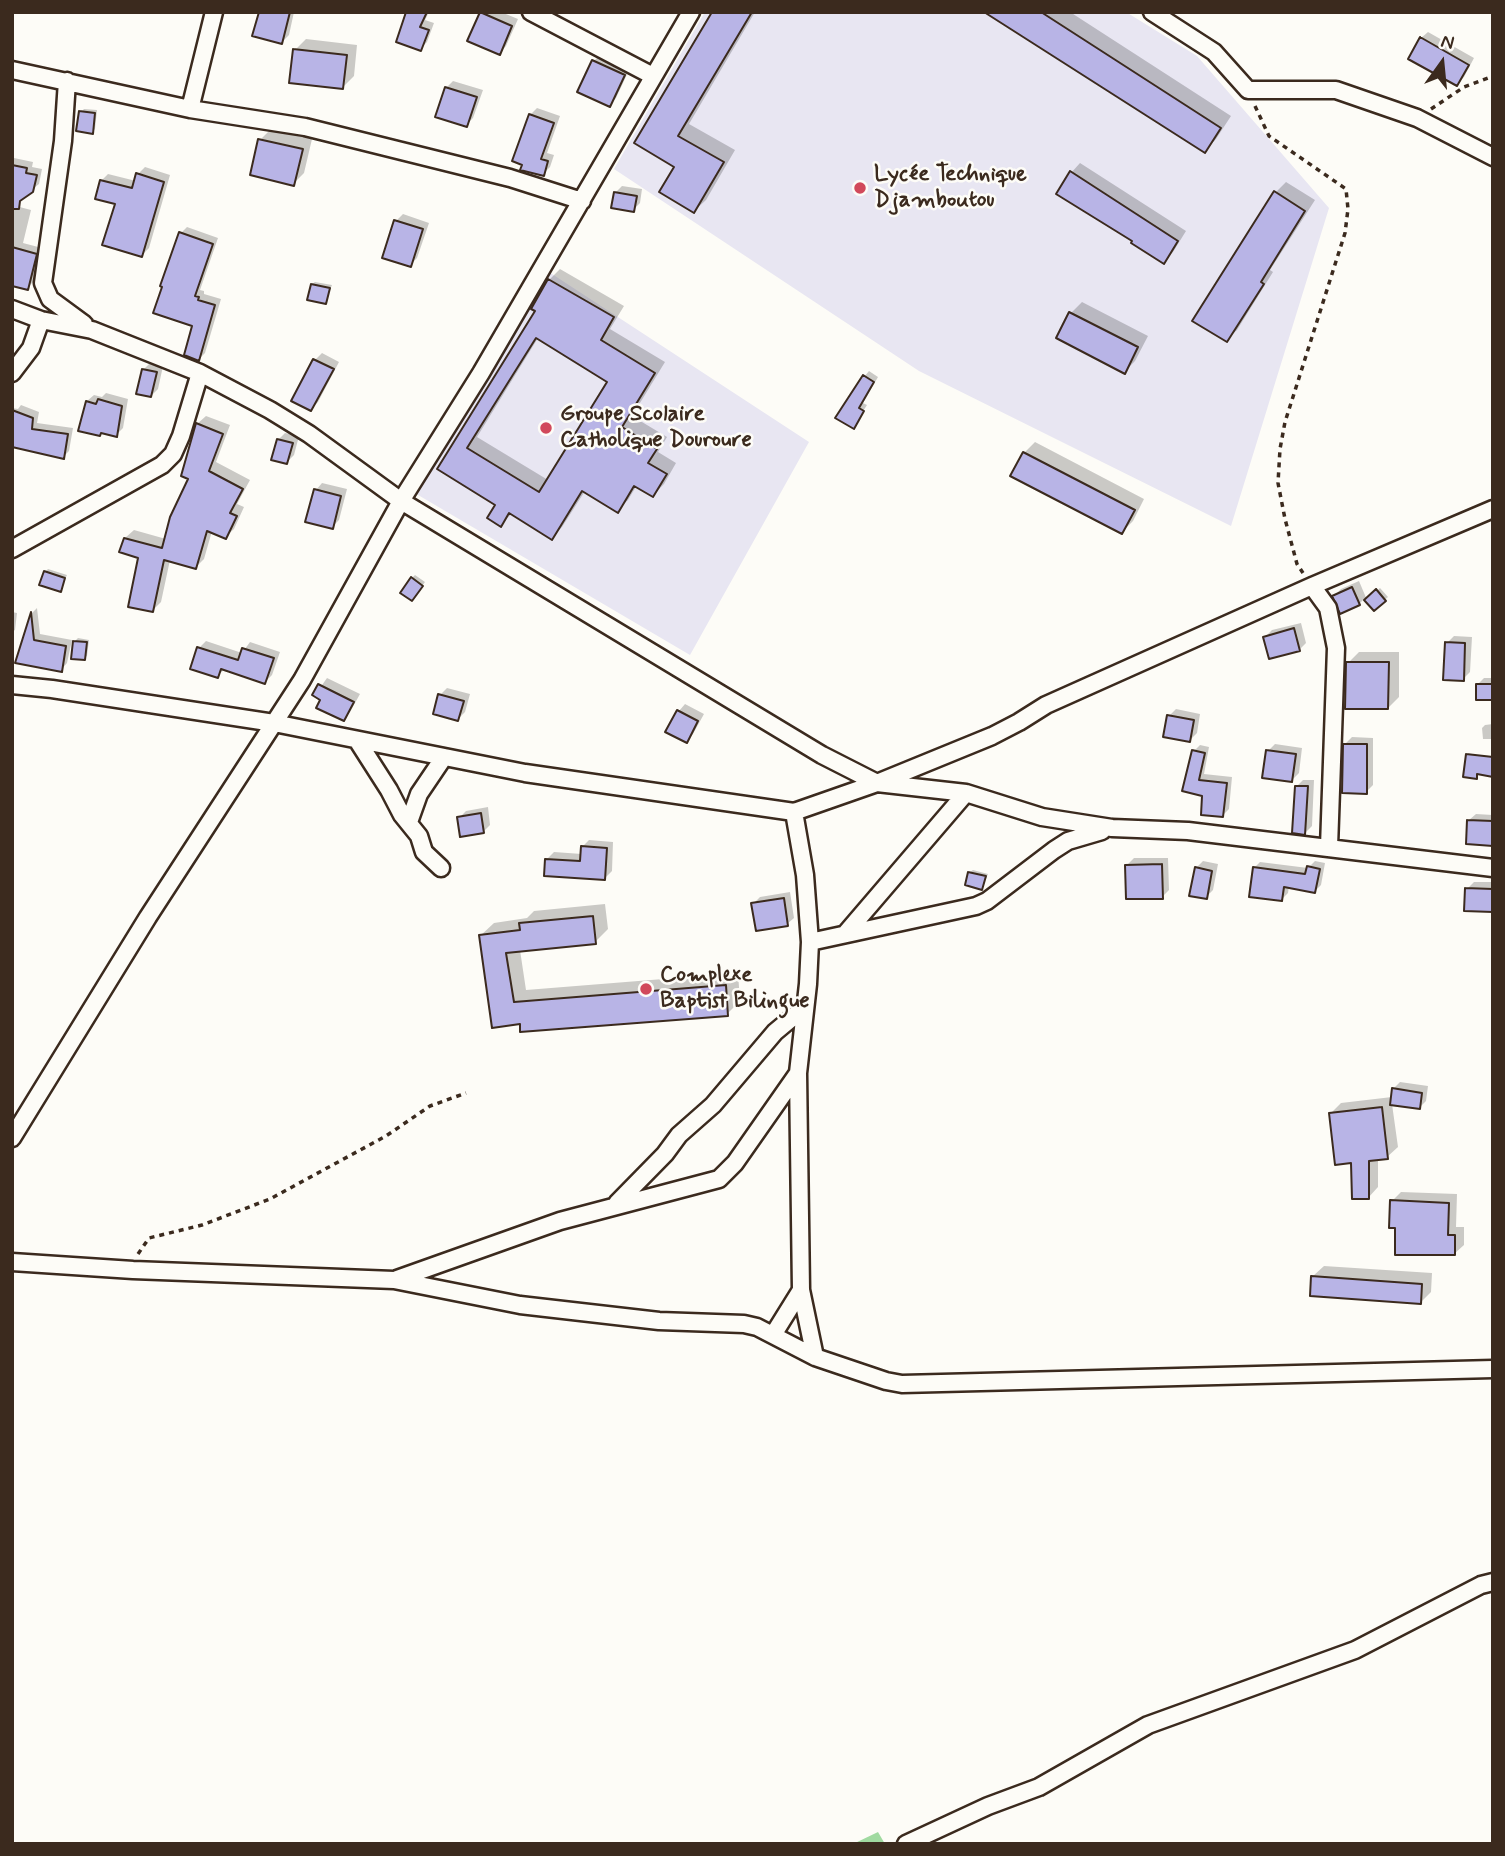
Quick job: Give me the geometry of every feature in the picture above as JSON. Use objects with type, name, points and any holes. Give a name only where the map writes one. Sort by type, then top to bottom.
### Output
[{"type":"street","points":[[190,109],[214,12]]},
{"type":"street","points":[[531,12],[653,76]]},
{"type":"street","points":[[12,1138],[148,917],[302,680],[401,501],[481,373],[691,12]]},
{"type":"street","points":[[1152,12],[1213,52],[1248,90],[1336,90],[1417,118],[1493,157]]},
{"type":"street","points":[[12,70],[190,109],[305,127],[510,178],[582,201]]},
{"type":"street","points":[[67,81],[63,141],[43,283],[50,299],[92,330]]},
{"type":"street","points":[[12,309],[41,320],[92,330],[200,373],[309,433],[401,501],[822,755],[877,783],[965,793],[1042,817],[1112,828],[1188,831],[1493,868]]},
{"type":"street","points":[[12,373],[31,348],[41,320]]},
{"type":"street","points":[[12,549],[162,465],[173,454],[181,436],[200,373]]},
{"type":"street","points":[[12,685],[274,723],[525,773],[794,812],[877,783],[992,736],[1046,705],[1312,586],[1493,509]]},
{"type":"street","points":[[1312,586],[1328,608],[1336,649],[1329,847]]},
{"type":"street","points":[[357,740],[402,815],[419,836],[424,852],[442,868]]},
{"type":"street","points":[[409,822],[419,794],[444,757]]},
{"type":"street","points":[[846,933],[965,793]]},
{"type":"street","points":[[794,812],[805,875],[810,942],[798,1073],[801,1290],[815,1356]]},
{"type":"street","points":[[810,942],[976,906],[987,901],[1068,841],[1112,828]]},
{"type":"street","points":[[615,1205],[665,1154],[679,1135],[713,1105],[775,1032],[805,1007]]},
{"type":"street","points":[[394,1280],[560,1221],[719,1179],[735,1163],[798,1073]]},
{"type":"street","points":[[12,1262],[126,1270],[394,1280],[520,1305],[659,1321],[744,1324],[815,1356],[902,1384],[1493,1369]]},
{"type":"street","points":[[773,1335],[801,1290]]},
{"type":"street","points":[[906,1844],[988,1806],[1039,1787],[1148,1725],[1355,1650],[1481,1585],[1493,1582]]},
{"type":"path","points":[[1417,118],[1464,87],[1493,76]]},
{"type":"path","points":[[1248,90],[1269,136],[1346,190],[1348,209],[1345,233],[1285,422],[1280,449],[1278,483],[1285,519],[1297,564],[1312,586]]},
{"type":"path","points":[[126,1270],[149,1238],[202,1225],[271,1199],[364,1149],[430,1106],[466,1093]]},
{"type":"shaded area","points":[[705,12],[1126,12],[1197,56],[1329,208],[1231,526],[919,371],[614,169]]},
{"type":"shaded area","points":[[549,272],[809,442],[690,655],[413,492]]},
{"type":"green space","points":[[878,1832],[885,1844],[853,1844]]},
{"type":"building","points":[[259,12],[290,12],[282,44],[252,36]]},
{"type":"building","points":[[406,12],[427,12],[420,27],[429,30],[421,51],[396,42]]},
{"type":"building","points":[[480,12],[512,26],[500,55],[467,41]]},
{"type":"building","points":[[712,12],[752,12],[678,136],[724,162],[694,213],[659,192],[674,167],[634,143]]},
{"type":"building","points":[[984,12],[1041,12],[1221,128],[1205,153]]},
{"type":"building","points":[[1420,37],[1469,65],[1457,86],[1408,59]]},
{"type":"building","points":[[293,49],[347,55],[343,89],[289,83]]},
{"type":"building","points":[[592,60],[625,75],[610,107],[577,92]]},
{"type":"building","points":[[445,87],[477,97],[467,127],[435,117]]},
{"type":"building","points":[[79,111],[95,113],[93,134],[76,131]]},
{"type":"building","points":[[529,114],[554,123],[541,159],[548,161],[544,176],[520,170],[522,165],[512,161]]},
{"type":"building","points":[[258,139],[303,149],[294,186],[250,175]]},
{"type":"building","points":[[12,165],[27,168],[26,173],[37,175],[33,192],[20,201],[19,209],[12,209]]},
{"type":"building","points":[[1070,171],[1178,241],[1164,264],[1056,194]]},
{"type":"building","points":[[136,173],[164,182],[142,257],[102,245],[115,204],[95,199],[100,180],[132,188]]},
{"type":"building","points":[[1274,191],[1305,211],[1261,282],[1264,284],[1227,342],[1192,321]]},
{"type":"building","points":[[614,192],[637,196],[634,212],[611,208]]},
{"type":"building","points":[[394,220],[423,229],[411,267],[382,258]]},
{"type":"building","points":[[179,232],[213,244],[195,296],[199,297],[198,300],[215,305],[199,361],[184,355],[192,326],[153,313]]},
{"type":"building","points":[[12,247],[37,254],[28,290],[12,286]]},
{"type":"building","points":[[548,279],[614,317],[601,340],[655,373],[622,427],[657,449],[648,463],[667,474],[653,497],[634,486],[618,513],[582,491],[552,540],[509,513],[501,527],[487,518],[495,505],[437,469],[535,311],[531,309]],"holes":[[[536,338],[607,382],[539,492],[467,448]]]},
{"type":"building","points":[[311,284],[330,288],[326,304],[307,300]]},
{"type":"building","points":[[1069,312],[1138,347],[1125,374],[1056,338]]},
{"type":"building","points":[[313,359],[334,369],[311,411],[291,401]]},
{"type":"building","points":[[142,369],[157,372],[151,397],[136,394]]},
{"type":"building","points":[[863,375],[874,382],[859,408],[864,411],[854,429],[835,418]]},
{"type":"building","points":[[98,399],[122,406],[117,437],[78,431],[86,401],[96,404]]},
{"type":"building","points":[[12,410],[33,418],[32,429],[68,434],[64,459],[12,447]]},
{"type":"building","points":[[196,423],[223,434],[209,471],[243,489],[230,513],[237,516],[226,539],[207,531],[196,569],[164,560],[153,612],[128,607],[138,558],[119,552],[124,538],[162,548],[170,517],[188,479],[181,476]]},
{"type":"building","points":[[277,439],[293,443],[287,464],[271,460]]},
{"type":"building","points":[[1023,452],[1135,510],[1122,534],[1010,476]]},
{"type":"building","points":[[314,489],[341,496],[333,529],[305,522]]},
{"type":"building","points":[[44,571],[65,578],[61,592],[39,585]]},
{"type":"building","points":[[411,577],[423,586],[412,601],[400,593]]},
{"type":"building","points":[[1352,587],[1360,605],[1340,614],[1332,596]]},
{"type":"building","points":[[1376,589],[1386,601],[1374,611],[1364,600]]},
{"type":"building","points":[[31,612],[34,640],[66,646],[62,672],[15,663]]},
{"type":"building","points":[[1294,628],[1300,651],[1269,659],[1263,637]]},
{"type":"building","points":[[73,641],[87,642],[85,660],[71,659]]},
{"type":"building","points":[[1445,642],[1465,643],[1464,681],[1443,680]]},
{"type":"building","points":[[197,647],[238,660],[242,648],[274,658],[265,684],[221,669],[218,678],[190,669]]},
{"type":"building","points":[[1346,662],[1389,662],[1388,709],[1345,709]]},
{"type":"building","points":[[318,684],[354,702],[344,721],[316,708],[320,700],[312,695]]},
{"type":"building","points":[[1476,684],[1493,684],[1493,700],[1476,700]]},
{"type":"building","points":[[438,694],[464,701],[458,721],[433,714]]},
{"type":"building","points":[[677,710],[698,721],[687,743],[665,732]]},
{"type":"building","points":[[1167,715],[1194,720],[1190,742],[1163,737]]},
{"type":"building","points":[[1343,744],[1367,744],[1367,794],[1342,793]]},
{"type":"building","points":[[1192,750],[1205,753],[1199,780],[1227,783],[1223,817],[1201,815],[1202,796],[1182,791]]},
{"type":"building","points":[[1266,750],[1296,754],[1292,782],[1262,778]]},
{"type":"building","points":[[1466,754],[1493,757],[1493,777],[1477,774],[1477,779],[1463,777]]},
{"type":"building","points":[[1295,786],[1308,786],[1305,835],[1292,833]]},
{"type":"building","points":[[481,813],[484,833],[460,837],[457,817]]},
{"type":"building","points":[[1467,820],[1493,821],[1493,846],[1466,844]]},
{"type":"building","points":[[581,846],[607,848],[605,880],[544,876],[545,859],[580,861]]},
{"type":"building","points":[[1162,864],[1163,899],[1126,899],[1125,865]]},
{"type":"building","points":[[1307,866],[1320,869],[1315,893],[1284,887],[1282,901],[1249,897],[1253,867],[1305,874]]},
{"type":"building","points":[[1195,867],[1212,871],[1207,899],[1189,896]]},
{"type":"building","points":[[968,872],[986,876],[982,890],[965,885]]},
{"type":"building","points":[[1465,888],[1493,889],[1493,912],[1464,911]]},
{"type":"building","points":[[784,898],[788,926],[756,931],[751,903]]},
{"type":"building","points":[[593,916],[596,944],[506,953],[514,1002],[726,985],[728,1016],[520,1032],[520,1024],[492,1028],[479,935],[520,930],[519,923]]},
{"type":"building","points":[[1392,1088],[1422,1093],[1420,1109],[1390,1105]]},
{"type":"building","points":[[1382,1107],[1388,1159],[1369,1161],[1369,1199],[1352,1199],[1351,1163],[1335,1165],[1329,1113]]},
{"type":"building","points":[[1390,1200],[1449,1203],[1448,1235],[1455,1235],[1455,1255],[1395,1255],[1395,1228],[1389,1228]]},
{"type":"building","points":[[1311,1276],[1422,1284],[1421,1304],[1310,1296]]},
{"type":"place","name":"Lycée Technique Djamboutou","points":[[860,188]]},
{"type":"place","name":"Groupe Scolaire Catholique Douroure","points":[[546,428]]},
{"type":"place","name":"Complexe Baptist Bilingue","points":[[646,989]]}]
